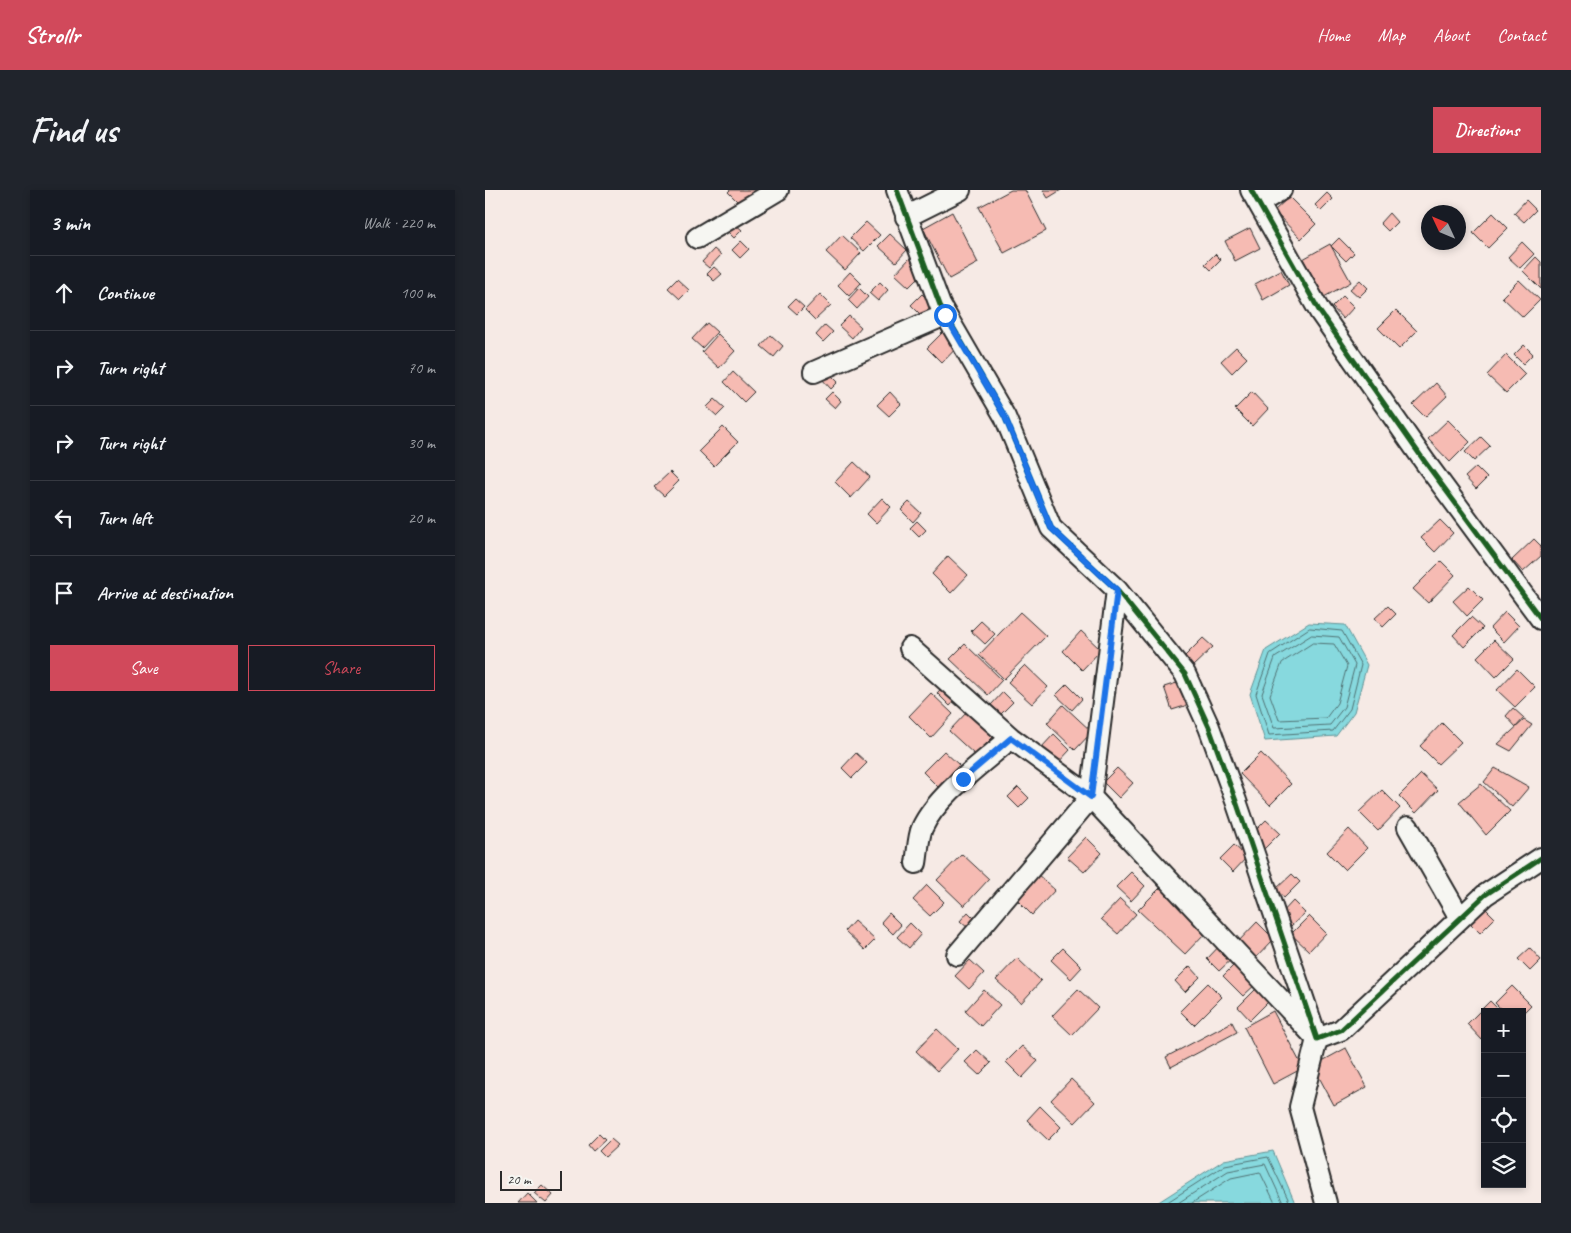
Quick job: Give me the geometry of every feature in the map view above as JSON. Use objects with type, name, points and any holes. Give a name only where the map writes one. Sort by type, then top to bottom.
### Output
[{"type":"street","points":[[697,238],[778,190]]},
{"type":"street","points":[[897,190],[905,217],[945,315],[1005,417],[1051,528],[1117,590],[1185,674],[1209,728],[1317,1039],[1300,1107],[1326,1203]]},
{"type":"street","points":[[905,217],[960,190]]},
{"type":"street","points":[[1281,190],[1255,196],[1320,312],[1425,462],[1541,619]]},
{"type":"street","points":[[814,372],[945,315]]},
{"type":"street","points":[[957,955],[1091,797],[1117,590]]},
{"type":"street","points":[[910,648],[1011,738],[1091,797],[1317,1039]]},
{"type":"street","points":[[916,863],[922,829],[941,802],[963,779],[1011,738]]},
{"type":"street","points":[[1407,827],[1460,918]]},
{"type":"street","points":[[1317,1039],[1341,1030],[1485,895],[1541,858]]},
{"type":"water","points":[[1309,623],[1345,625],[1367,665],[1354,712],[1336,736],[1265,741],[1250,694],[1266,650]]},
{"type":"water","points":[[1273,1151],[1295,1203],[1157,1203],[1224,1160]]},
{"type":"building","points":[[730,190],[757,190],[742,206],[728,192]]},
{"type":"building","points":[[1011,190],[1025,190],[1046,231],[1004,253],[979,207]]},
{"type":"building","points":[[1043,190],[1061,190],[1048,198]]},
{"type":"building","points":[[1327,193],[1333,199],[1321,211],[1315,205]]},
{"type":"building","points":[[1289,197],[1316,224],[1301,239],[1274,211]]},
{"type":"building","points":[[1526,200],[1536,210],[1524,222],[1514,213]]},
{"type":"building","points":[[952,212],[978,263],[949,279],[923,228]]},
{"type":"building","points":[[1389,213],[1397,222],[1388,231],[1380,223]]},
{"type":"building","points":[[1493,213],[1508,228],[1488,248],[1473,233]]},
{"type":"building","points":[[866,222],[880,235],[864,251],[850,238]]},
{"type":"building","points":[[735,224],[742,230],[734,238],[728,232]]},
{"type":"building","points":[[1250,228],[1260,248],[1235,261],[1225,241]]},
{"type":"building","points":[[890,234],[907,250],[896,262],[878,246]]},
{"type":"building","points":[[842,235],[861,253],[845,270],[826,252]]},
{"type":"building","points":[[1339,238],[1354,253],[1346,261],[1331,246]]},
{"type":"building","points":[[741,241],[749,249],[740,258],[732,250]]},
{"type":"building","points":[[1522,242],[1534,254],[1520,268],[1508,257]]},
{"type":"building","points":[[1330,244],[1351,282],[1324,297],[1303,259]]},
{"type":"building","points":[[714,249],[721,255],[709,268],[702,262]]},
{"type":"building","points":[[1215,254],[1221,260],[1211,270],[1205,264]]},
{"type":"building","points":[[1536,257],[1541,262],[1541,289],[1523,271]]},
{"type":"building","points":[[910,258],[924,272],[909,287],[895,274]]},
{"type":"building","points":[[714,267],[722,274],[714,281],[707,274]]},
{"type":"building","points":[[1281,270],[1289,285],[1263,300],[1255,284]]},
{"type":"building","points":[[850,272],[861,283],[849,296],[838,285]]},
{"type":"building","points":[[677,279],[689,290],[680,299],[668,288]]},
{"type":"building","points":[[1360,280],[1368,288],[1359,297],[1350,289]]},
{"type":"building","points":[[1519,280],[1540,300],[1523,317],[1502,297]]},
{"type":"building","points":[[880,282],[888,290],[878,301],[869,293]]},
{"type":"building","points":[[859,288],[868,297],[857,309],[848,300]]},
{"type":"building","points":[[820,294],[831,305],[815,320],[805,310]]},
{"type":"building","points":[[922,294],[936,308],[926,320],[911,305]]},
{"type":"building","points":[[1343,296],[1354,307],[1343,319],[1332,307]]},
{"type":"building","points":[[795,299],[804,307],[797,314],[788,306]]},
{"type":"building","points":[[1396,310],[1417,331],[1399,349],[1378,328]]},
{"type":"building","points":[[849,316],[861,327],[852,338],[839,326]]},
{"type":"building","points":[[707,323],[717,332],[702,348],[692,339]]},
{"type":"building","points":[[825,325],[833,332],[823,342],[816,335]]},
{"type":"building","points":[[946,329],[960,344],[942,363],[927,348]]},
{"type":"building","points":[[718,334],[735,351],[719,368],[702,352]]},
{"type":"building","points":[[771,335],[783,346],[774,357],[761,346]]},
{"type":"building","points":[[1524,345],[1533,354],[1523,364],[1514,355]]},
{"type":"building","points":[[1236,347],[1247,358],[1232,373],[1221,361]]},
{"type":"building","points":[[1506,355],[1525,374],[1506,393],[1487,375]]},
{"type":"building","points":[[827,371],[838,382],[831,389],[821,378]]},
{"type":"building","points":[[733,372],[754,392],[744,402],[724,382]]},
{"type":"building","points":[[1436,383],[1447,396],[1425,417],[1413,405]]},
{"type":"building","points":[[832,392],[841,401],[835,408],[825,399]]},
{"type":"building","points":[[890,392],[901,404],[889,416],[877,405]]},
{"type":"building","points":[[1252,392],[1268,409],[1252,426],[1235,409]]},
{"type":"building","points":[[715,399],[725,408],[717,416],[707,407]]},
{"type":"building","points":[[1448,420],[1470,442],[1450,462],[1428,439]]},
{"type":"building","points":[[723,427],[738,442],[714,466],[699,451]]},
{"type":"building","points":[[1481,437],[1490,446],[1474,461],[1465,452]]},
{"type":"building","points":[[854,462],[870,477],[851,498],[835,482]]},
{"type":"building","points":[[1476,467],[1487,478],[1476,489],[1465,477]]},
{"type":"building","points":[[670,472],[679,481],[664,496],[654,487]]},
{"type":"building","points":[[882,498],[891,507],[876,523],[867,514]]},
{"type":"building","points":[[909,502],[921,513],[913,522],[901,510]]},
{"type":"building","points":[[1440,520],[1453,533],[1435,552],[1421,538]]},
{"type":"building","points":[[917,521],[926,530],[919,537],[910,528]]},
{"type":"building","points":[[1534,539],[1541,546],[1541,556],[1523,572],[1512,560]]},
{"type":"building","points":[[948,556],[968,575],[951,593],[932,574]]},
{"type":"building","points":[[1441,561],[1455,575],[1428,603],[1413,589]]},
{"type":"building","points":[[1469,586],[1483,600],[1467,616],[1453,601]]},
{"type":"building","points":[[1388,606],[1396,614],[1383,627],[1375,618]]},
{"type":"building","points":[[1020,612],[1046,636],[1004,679],[979,655]]},
{"type":"building","points":[[1505,612],[1519,626],[1504,642],[1490,628]]},
{"type":"building","points":[[1471,617],[1483,628],[1464,647],[1453,635]]},
{"type":"building","points":[[981,621],[995,634],[985,644],[971,631]]},
{"type":"building","points":[[1081,631],[1101,650],[1082,670],[1063,651]]},
{"type":"building","points":[[1203,638],[1213,647],[1191,668],[1182,659]]},
{"type":"building","points":[[1494,640],[1514,659],[1496,677],[1477,657]]},
{"type":"building","points":[[965,644],[1002,680],[988,695],[950,659]]},
{"type":"building","points":[[1025,665],[1048,687],[1032,704],[1008,682]]},
{"type":"building","points":[[1517,669],[1535,687],[1515,707],[1497,690]]},
{"type":"building","points":[[954,675],[967,688],[950,706],[937,693]]},
{"type":"building","points":[[1183,681],[1191,704],[1172,710],[1164,687]]},
{"type":"building","points":[[1067,684],[1082,699],[1072,710],[1056,695]]},
{"type":"building","points":[[1003,692],[1013,702],[1001,714],[991,705]]},
{"type":"building","points":[[931,693],[953,714],[931,738],[909,716]]},
{"type":"building","points":[[1063,705],[1092,732],[1075,750],[1047,723]]},
{"type":"building","points":[[1513,708],[1524,718],[1516,727],[1506,716]]},
{"type":"building","points":[[968,711],[994,736],[975,755],[949,731]]},
{"type":"building","points":[[1524,720],[1532,725],[1511,751],[1498,744]]},
{"type":"building","points":[[1442,723],[1461,742],[1438,764],[1420,746]]},
{"type":"building","points":[[1054,734],[1070,750],[1057,764],[1040,749]]},
{"type":"building","points":[[944,751],[959,765],[938,787],[923,772]]},
{"type":"building","points":[[856,753],[867,763],[852,778],[842,768]]},
{"type":"building","points":[[1261,753],[1291,784],[1270,805],[1240,774]]},
{"type":"building","points":[[1117,768],[1133,783],[1119,798],[1103,782]]},
{"type":"building","points":[[1495,768],[1529,787],[1512,807],[1484,782]]},
{"type":"building","points":[[1421,774],[1438,790],[1416,813],[1399,796]]},
{"type":"building","points":[[1481,784],[1510,811],[1486,835],[1459,802]]},
{"type":"building","points":[[1018,787],[1029,798],[1019,808],[1008,797]]},
{"type":"building","points":[[1382,790],[1400,808],[1378,831],[1359,812]]},
{"type":"building","points":[[1266,820],[1280,833],[1264,849],[1250,836]]},
{"type":"building","points":[[1349,829],[1367,848],[1345,870],[1327,852]]},
{"type":"building","points":[[1086,837],[1102,853],[1084,872],[1067,857]]},
{"type":"building","points":[[1234,845],[1247,857],[1233,872],[1220,859]]},
{"type":"building","points":[[962,854],[989,879],[964,906],[937,880]]},
{"type":"building","points":[[1131,872],[1145,886],[1131,901],[1116,887]]},
{"type":"building","points":[[1036,873],[1055,890],[1032,915],[1014,897]]},
{"type":"building","points":[[1292,874],[1300,882],[1284,898],[1276,889]]},
{"type":"building","points":[[927,885],[944,902],[930,916],[913,900]]},
{"type":"building","points":[[1161,887],[1207,931],[1185,954],[1138,910]]},
{"type":"building","points":[[1120,899],[1136,914],[1118,934],[1101,919]]},
{"type":"building","points":[[1293,901],[1305,913],[1291,926],[1280,915]]},
{"type":"building","points":[[1484,907],[1495,918],[1480,933],[1469,922]]},
{"type":"building","points":[[968,912],[977,921],[969,929],[960,921]]},
{"type":"building","points":[[889,913],[901,925],[893,934],[881,922]]},
{"type":"building","points":[[1309,916],[1326,933],[1309,951],[1291,934]]},
{"type":"building","points":[[854,921],[875,940],[865,950],[845,931]]},
{"type":"building","points":[[1257,922],[1274,939],[1253,961],[1236,944]]},
{"type":"building","points":[[910,923],[921,934],[909,948],[897,937]]},
{"type":"building","points":[[1224,941],[1237,954],[1219,971],[1207,959]]},
{"type":"building","points":[[1063,948],[1082,967],[1071,979],[1051,960]]},
{"type":"building","points":[[1530,948],[1541,960],[1530,971],[1518,959]]},
{"type":"building","points":[[1017,958],[1041,981],[1021,1003],[996,980]]},
{"type":"building","points":[[970,960],[984,973],[969,989],[955,976]]},
{"type":"building","points":[[1238,961],[1258,982],[1243,996],[1223,976]]},
{"type":"building","points":[[1190,966],[1200,977],[1185,992],[1175,981]]},
{"type":"building","points":[[1208,983],[1222,997],[1194,1025],[1180,1011]]},
{"type":"building","points":[[1259,986],[1272,998],[1250,1020],[1238,1007]]},
{"type":"building","points":[[1512,986],[1531,1005],[1526,1010],[1526,1008],[1500,1008],[1495,1003]]},
{"type":"building","points":[[1078,989],[1098,1008],[1072,1035],[1052,1016]]},
{"type":"building","points":[[984,990],[1000,1005],[981,1026],[965,1011]]},
{"type":"building","points":[[1490,1001],[1497,1008],[1483,1008]]},
{"type":"building","points":[[1481,1010],[1481,1039],[1467,1024]]},
{"type":"building","points":[[1273,1011],[1303,1068],[1273,1084],[1244,1027]]},
{"type":"building","points":[[1232,1022],[1237,1032],[1171,1067],[1166,1057]]},
{"type":"building","points":[[937,1029],[958,1049],[937,1071],[916,1051]]},
{"type":"building","points":[[1022,1046],[1038,1061],[1022,1078],[1006,1062]]},
{"type":"building","points":[[1346,1048],[1367,1087],[1334,1105],[1313,1066]]},
{"type":"building","points":[[977,1050],[991,1063],[979,1075],[965,1062]]},
{"type":"building","points":[[1071,1079],[1095,1102],[1075,1123],[1051,1100]]},
{"type":"building","points":[[1040,1106],[1061,1127],[1048,1140],[1027,1120]]},
{"type":"building","points":[[599,1134],[605,1140],[593,1151],[588,1145]]},
{"type":"building","points":[[611,1139],[618,1145],[605,1157],[599,1151]]},
{"type":"building","points":[[542,1185],[553,1195],[546,1203],[534,1193]]},
{"type":"building","points":[[527,1193],[537,1203],[518,1203]]},
{"type":"cycle path","points":[[897,190],[940,305],[1005,417],[1051,528],[1117,590],[1185,674],[1209,727],[1236,801],[1317,1039],[1341,1030],[1485,895],[1541,858]]},
{"type":"cycle path","points":[[1251,190],[1320,312],[1425,462],[1541,619]]},
{"type":"route","points":[[945,315],[1005,417],[1051,528],[1117,590],[1091,797],[1011,738],[963,779]]}]
